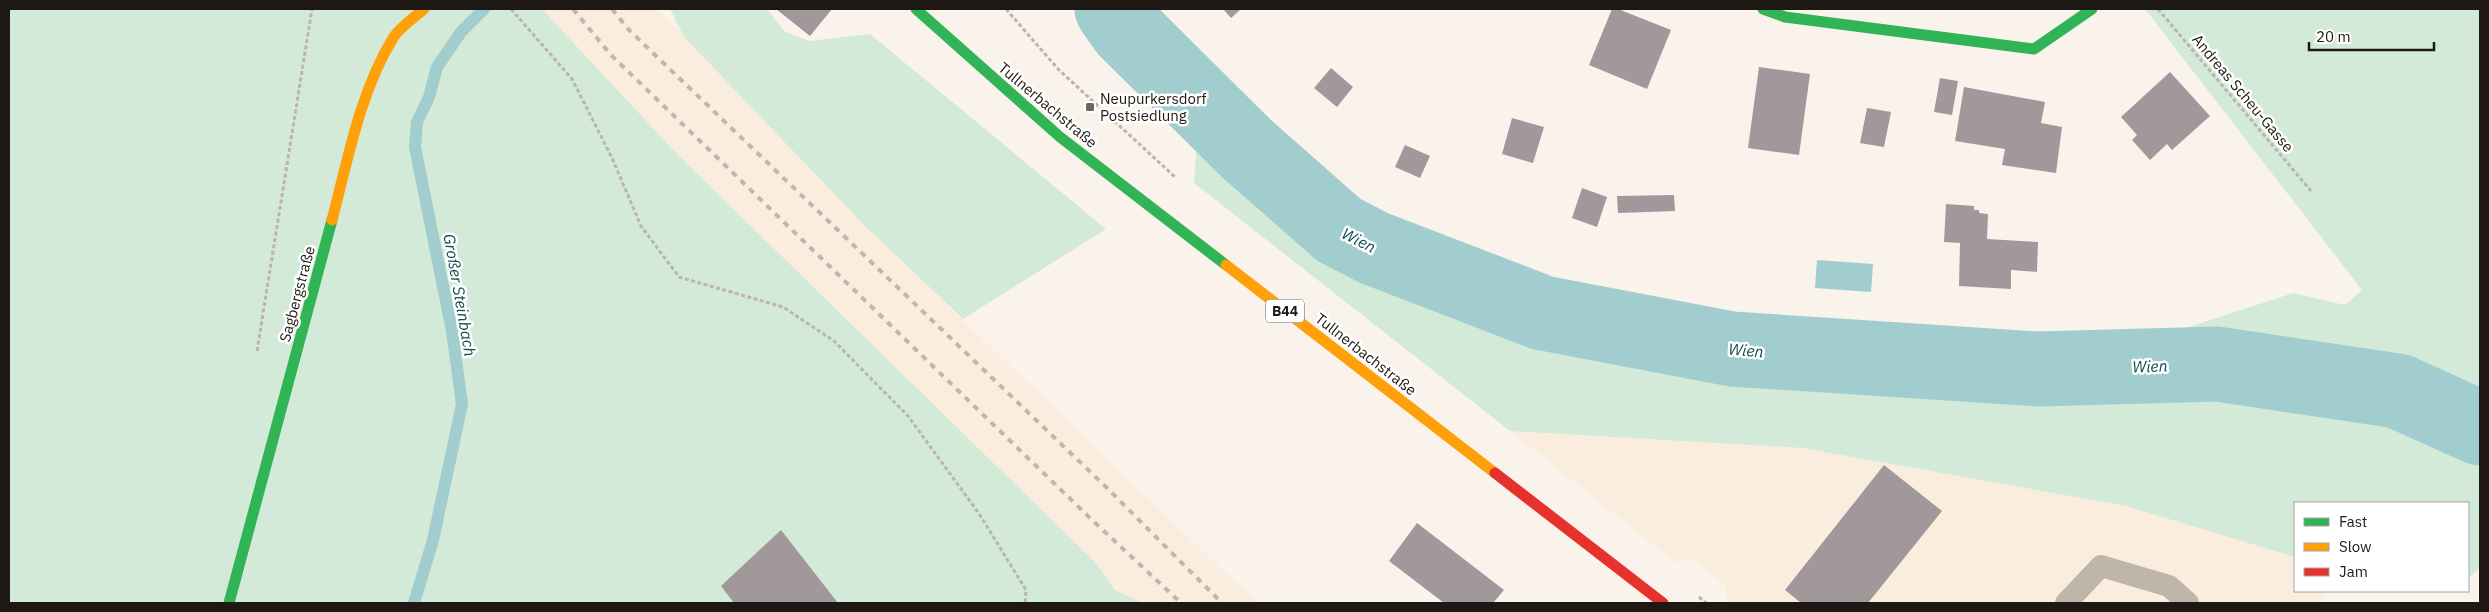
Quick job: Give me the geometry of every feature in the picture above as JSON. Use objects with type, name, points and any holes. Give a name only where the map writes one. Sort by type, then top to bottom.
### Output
[{"type":"street","name":"Sagbergstraße","points":[[229,603],[360,116],[375,74],[394,36],[424,9]]},
{"type":"street","name":"Tullnerbachstraße","points":[[916,9],[1052,131],[1663,603]]},
{"type":"street","points":[[1763,9],[1785,17],[2034,49],[2092,9]]},
{"type":"lane","points":[[2066,603],[2101,566],[2169,586],[2188,603]]},
{"type":"path","points":[[256,360],[312,9]]},
{"type":"path","points":[[511,9],[572,79],[641,226],[680,277],[783,307],[834,341],[908,416],[969,500],[1026,590],[1025,603]]},
{"type":"path","name":"Andreas Scheu-Gasse","points":[[2158,9],[2311,191]]},
{"type":"shaded area","points":[[542,9],[658,9],[867,228],[1257,603],[1143,603],[1116,590],[1095,562],[676,153]]},
{"type":"shaded area","points":[[1510,431],[1802,448],[2126,506],[2294,557],[2294,592],[2328,592],[2317,603],[1728,603],[1725,584],[1693,559],[1675,562]]},
{"type":"green space","points":[[9,9],[542,9],[676,153],[1095,562],[1115,590],[1143,603],[9,603]]},
{"type":"green space","points":[[670,9],[767,9],[784,31],[809,41],[870,34],[1106,229],[963,319],[867,228],[684,37]]},
{"type":"green space","points":[[2145,9],[2480,9],[2480,568],[2469,578],[2469,502],[2294,502],[2294,557],[2126,506],[1802,448],[1510,431],[1194,183],[1198,122],[1268,189],[1363,264],[1436,306],[1593,350],[1792,374],[2026,380],[2293,293],[2345,305],[2362,290]]},
{"type":"water","points":[[1817,260],[1873,264],[1871,292],[1815,288]]},
{"type":"building","points":[[776,9],[832,9],[810,36]]},
{"type":"building","points":[[1223,9],[1241,9],[1231,18]]},
{"type":"building","points":[[1612,9],[1618,9],[1671,30],[1647,89],[1589,65]]},
{"type":"building","points":[[1759,67],[1810,74],[1799,155],[1748,148]]},
{"type":"building","points":[[1331,68],[1353,87],[1337,107],[1314,88]]},
{"type":"building","points":[[2170,72],[2210,116],[2172,150],[2167,144],[2150,160],[2132,140],[2137,135],[2121,117]]},
{"type":"building","points":[[1940,78],[1958,81],[1952,115],[1934,112]]},
{"type":"building","points":[[1964,87],[2045,102],[2041,123],[2062,127],[2056,173],[2002,165],[2005,149],[1955,141]]},
{"type":"building","points":[[1867,108],[1891,112],[1884,147],[1860,143]]},
{"type":"building","points":[[1512,118],[1544,127],[1533,163],[1502,154]]},
{"type":"building","points":[[1405,145],[1430,156],[1420,178],[1395,167]]},
{"type":"building","points":[[1582,188],[1607,197],[1597,227],[1572,218]]},
{"type":"building","points":[[1674,195],[1675,211],[1618,213],[1617,196]]},
{"type":"building","points":[[1946,204],[1974,206],[1974,210],[1979,210],[1979,213],[1988,214],[1987,239],[2038,242],[2037,272],[2011,270],[2011,289],[1959,286],[1960,243],[1944,242]]},
{"type":"building","points":[[1884,465],[1942,511],[1868,603],[1801,603],[1785,590]]},
{"type":"building","points":[[1417,523],[1504,590],[1493,603],[1444,603],[1389,561]]},
{"type":"building","points":[[781,530],[838,603],[734,603],[721,586]]},
{"type":"waterway","name":"Großer Steinbach","points":[[414,603],[433,540],[462,404],[452,331],[415,147],[417,122],[429,97],[437,67],[461,32],[484,9]]},
{"type":"waterway","name":"Wien","points":[[1112,9],[1126,29],[1247,149],[1339,230],[1374,248],[1543,313],[1732,349],[2038,369],[2217,364],[2398,391],[2480,428]]},
{"type":"railway","points":[[573,9],[611,55],[1090,518],[1181,603]]},
{"type":"railway","points":[[612,9],[629,30],[1106,487],[1222,603]]},
{"type":"traffic: fast","points":[[916,9],[1060,137],[1226,265]]},
{"type":"traffic: fast","points":[[1763,9],[1785,17],[2034,49],[2092,9]]},
{"type":"traffic: fast","points":[[229,603],[332,220]]},
{"type":"traffic: slow","points":[[332,220],[356,126],[372,81],[393,38],[403,26],[424,9]]},
{"type":"traffic: slow","points":[[1226,265],[1495,473]]},
{"type":"traffic: jam","points":[[1495,473],[1663,603]]},
{"type":"place","name":"Neupurkersdorf Postsiedlung","points":[[1090,107]]}]
